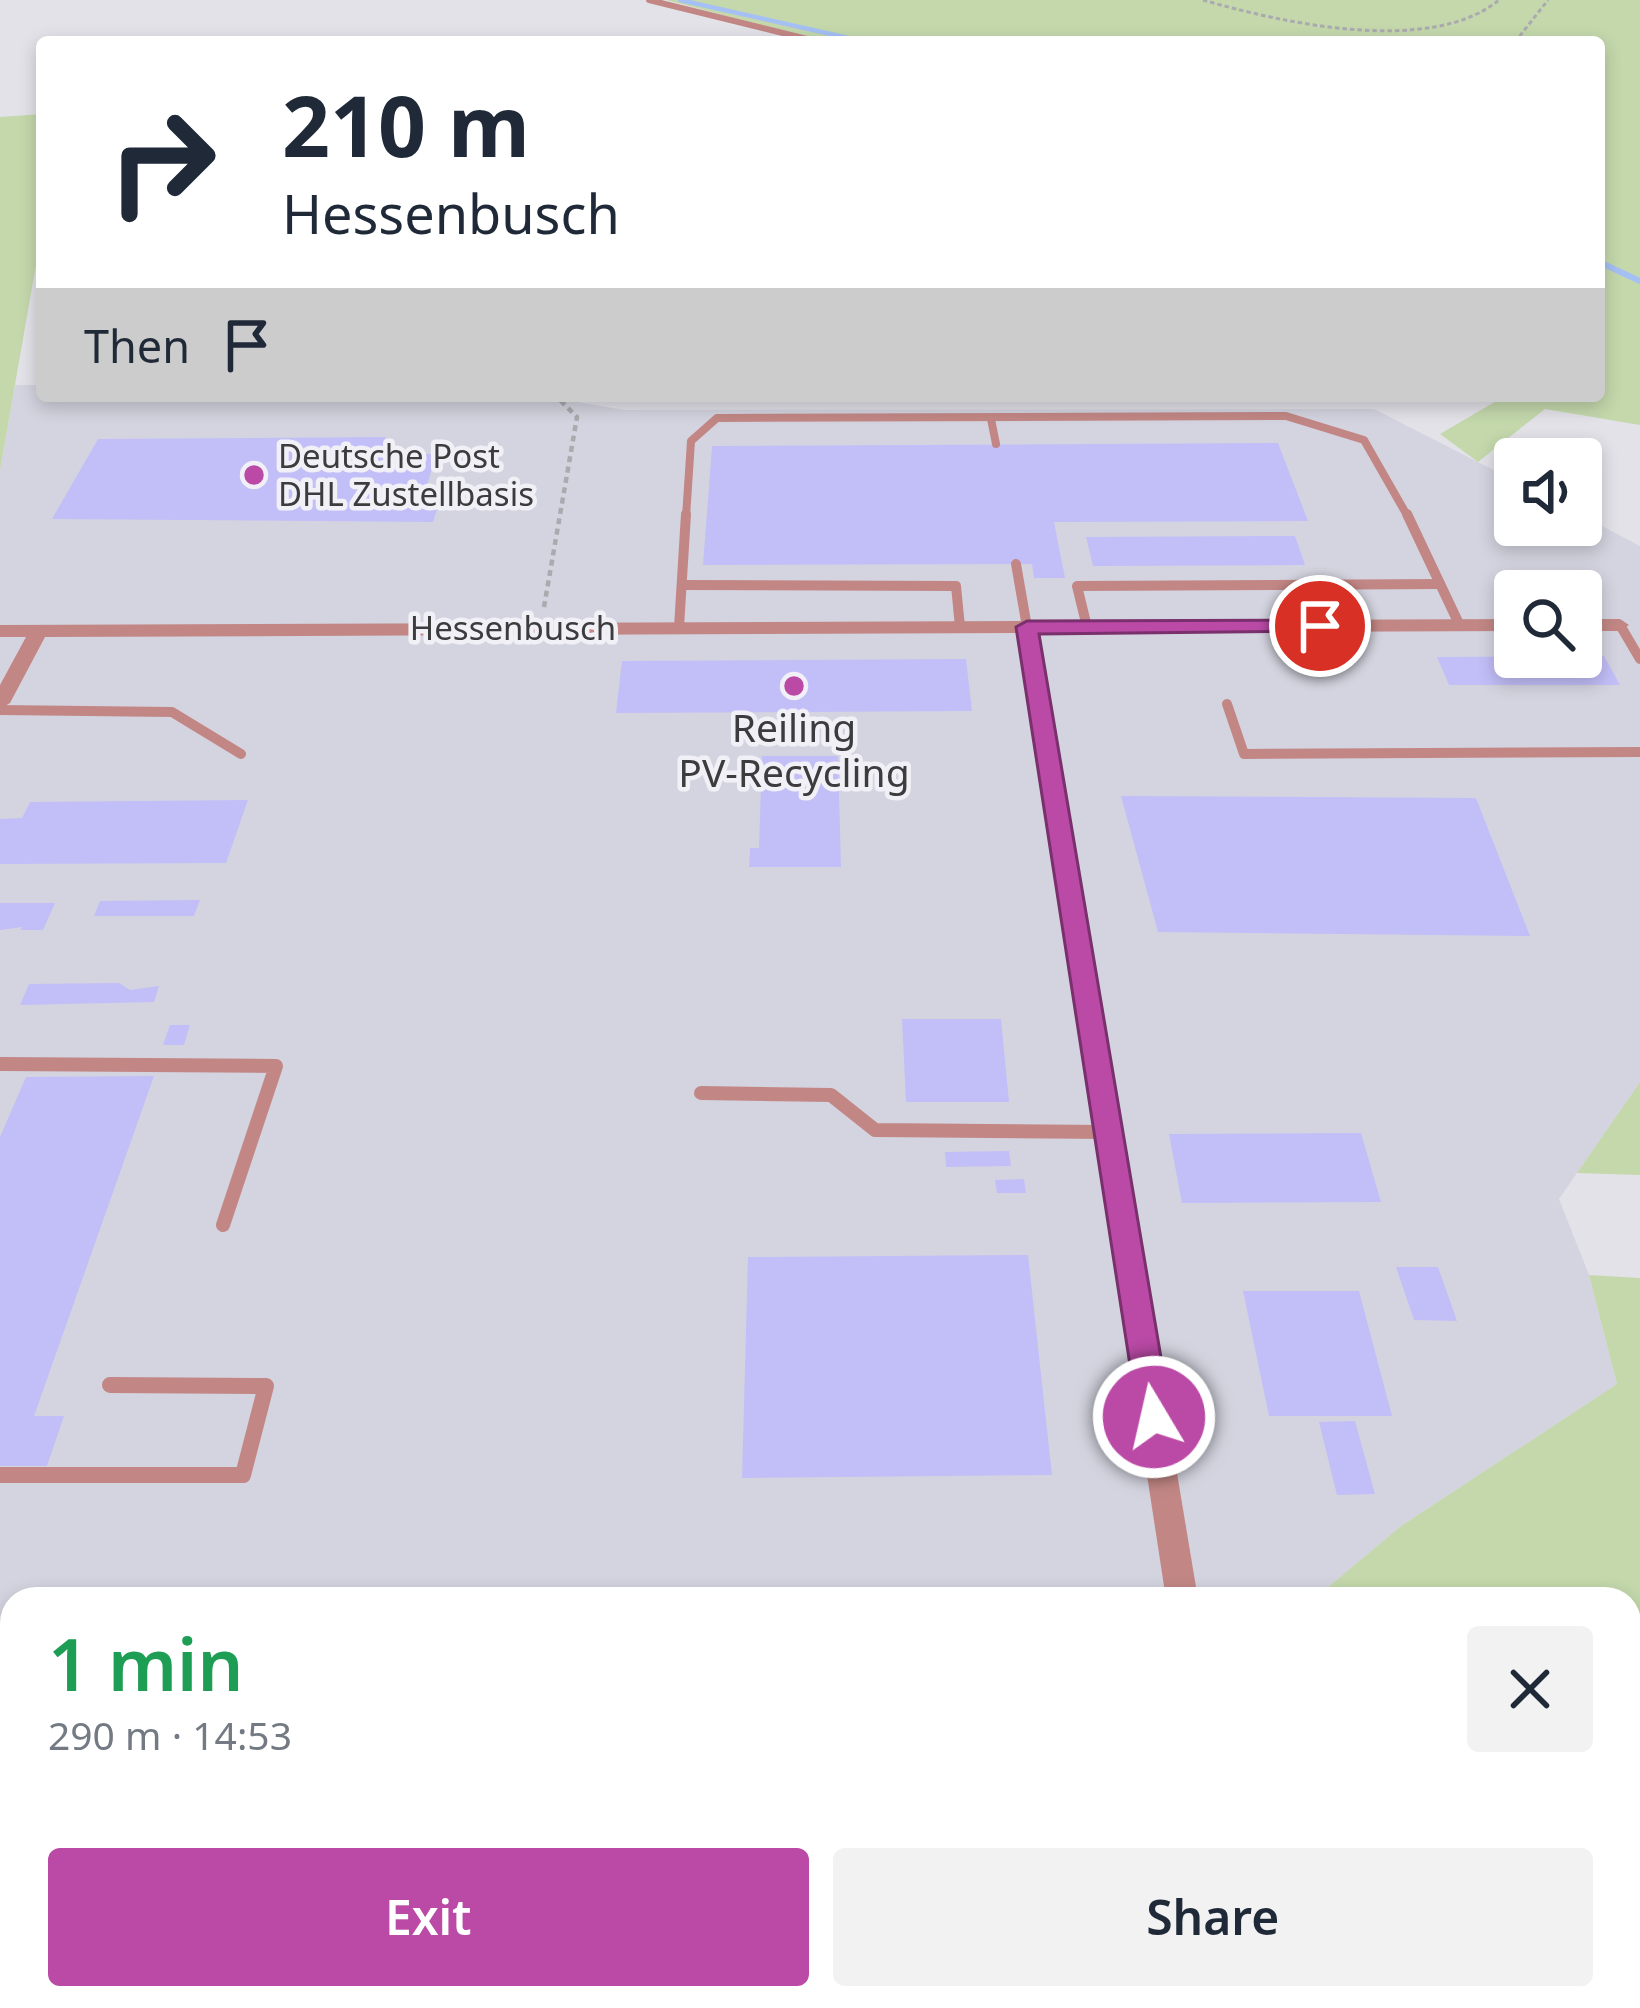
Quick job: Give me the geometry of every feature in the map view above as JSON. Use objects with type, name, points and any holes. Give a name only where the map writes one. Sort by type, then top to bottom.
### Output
[{"type":"street","name":"Hessenbusch","points":[[0,631],[1494,625]]},
{"type":"street","points":[[1602,625],[1620,625]]},
{"type":"street","points":[[1027,627],[1180,1587]]},
{"type":"street","points":[[0,706],[39,631]]},
{"type":"lane","points":[[649,0],[795,36]]},
{"type":"lane","points":[[679,627],[691,441],[717,418],[1286,416],[1364,440],[1460,626]]},
{"type":"lane","points":[[992,419],[996,444]]},
{"type":"lane","points":[[1016,564],[1027,627]]},
{"type":"lane","points":[[1087,627],[1077,586],[1440,584]]},
{"type":"lane","points":[[682,585],[956,586],[960,627]]},
{"type":"lane","points":[[1620,625],[1640,659]]},
{"type":"lane","points":[[1227,704],[1244,754],[1640,752]]},
{"type":"lane","points":[[0,706],[172,712],[242,754]]},
{"type":"lane","points":[[0,1064],[276,1066],[223,1225]]},
{"type":"lane","points":[[701,1093],[832,1095],[875,1130],[1109,1132]]},
{"type":"lane","points":[[0,1475],[243,1475],[266,1386],[110,1384]]},
{"type":"path","points":[[1203,0],[1309,23],[1382,28],[1472,20],[1487,15],[1499,0]]},
{"type":"path","points":[[1520,36],[1548,0]]},
{"type":"path","points":[[541,628],[577,417],[562,402]]},
{"type":"shaded area","points":[[15,385],[36,385],[36,402],[578,402],[624,410],[1374,409],[1494,470],[1494,546],[1602,546],[1602,526],[1640,546],[1640,1082],[1559,1199],[1589,1275],[1617,1384],[1401,1526],[1328,1587],[0,1587],[0,470]]},
{"type":"green space","points":[[666,0],[1640,0],[1640,425],[1545,409],[1508,438],[1494,438],[1494,449],[1478,462],[1440,434],[1495,402],[1605,402],[1605,36],[801,36]]},
{"type":"green space","points":[[36,114],[36,265],[0,470],[0,117]]},
{"type":"green space","points":[[1640,1082],[1640,1175],[1577,1173]]},
{"type":"green space","points":[[1589,1275],[1640,1278],[1640,1587],[1328,1587],[1401,1526],[1617,1384]]},
{"type":"building","name":"Deutsche Post DHL Zustellbasis","points":[[386,437],[380,454],[436,454],[424,496],[441,496],[433,522],[52,519],[98,439]]},
{"type":"building","points":[[1278,443],[1308,521],[1054,522],[1065,578],[1034,578],[1032,564],[703,565],[712,446]]},
{"type":"building","points":[[1295,536],[1305,565],[1093,566],[1086,537]]},
{"type":"building","points":[[1602,656],[1620,685],[1449,685],[1437,657],[1494,657],[1494,678],[1602,678]]},
{"type":"building","name":"Reiling PV-Recycling","points":[[966,659],[972,711],[616,713],[622,661]]},
{"type":"building","points":[[762,756],[838,756],[841,867],[749,867],[750,848],[759,848]]},
{"type":"building","points":[[1121,796],[1476,798],[1530,936],[1158,932]]},
{"type":"building","points":[[248,800],[226,863],[0,864],[0,819],[22,818],[30,802]]},
{"type":"building","points":[[200,900],[194,916],[94,916],[100,901]]},
{"type":"building","points":[[0,903],[55,903],[43,930],[0,930]]},
{"type":"building","points":[[119,983],[130,990],[159,986],[154,1002],[20,1005],[29,984]]},
{"type":"building","points":[[902,1019],[1001,1019],[1009,1102],[906,1102]]},
{"type":"building","points":[[170,1025],[190,1025],[184,1045],[163,1045]]},
{"type":"building","points":[[154,1076],[34,1416],[64,1416],[47,1466],[0,1466],[0,1137],[26,1077]]},
{"type":"building","points":[[1361,1133],[1381,1202],[1182,1203],[1169,1134]]},
{"type":"building","points":[[1009,1151],[1011,1166],[946,1167],[945,1152]]},
{"type":"building","points":[[1024,1179],[1026,1193],[997,1193],[995,1180]]},
{"type":"building","points":[[1028,1255],[1052,1475],[742,1478],[748,1257]]},
{"type":"building","points":[[1396,1267],[1438,1267],[1457,1321],[1414,1320]]},
{"type":"building","points":[[1243,1291],[1359,1291],[1392,1416],[1269,1416]]},
{"type":"building","points":[[1355,1421],[1375,1494],[1337,1495],[1319,1422]]},
{"type":"waterway","points":[[680,0],[839,36]]},
{"type":"waterway","points":[[1605,265],[1640,281]]},
{"type":"place","name":"Deutsche Post DHL Zustellbasis","points":[[254,475]]},
{"type":"place","name":"Reiling PV-Recycling","points":[[794,686]]},
{"type":"route","points":[[1154,1417],[1035,654],[1027,627],[1320,626]]}]
